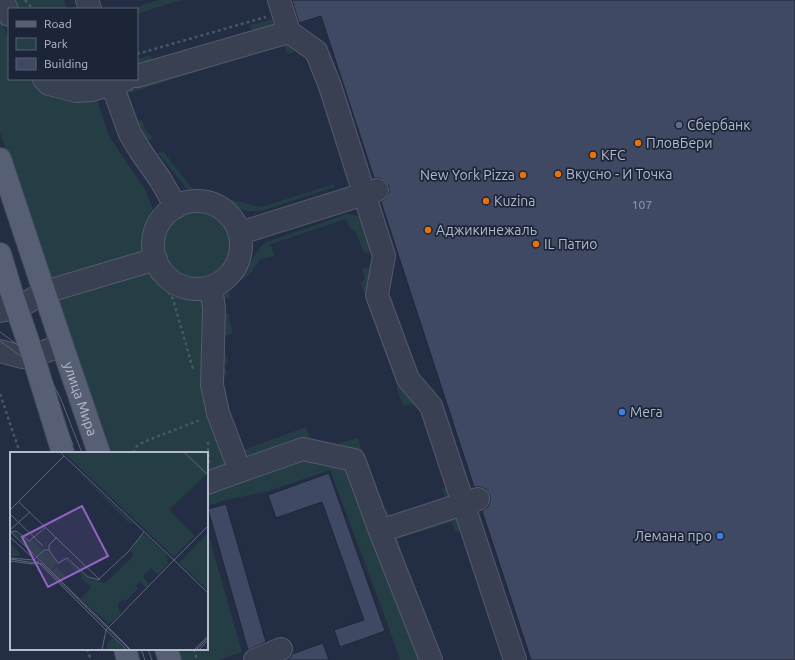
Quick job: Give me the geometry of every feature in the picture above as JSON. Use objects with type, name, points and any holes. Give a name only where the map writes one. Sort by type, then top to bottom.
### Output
[{"type":"main road","name":"улица Мира","points":[[0,159],[99,452]]},
{"type":"main road","points":[[0,254],[10,305],[33,356],[63,452]]},
{"type":"main road","points":[[125,650],[128,660]]},
{"type":"main road","points":[[166,650],[170,660]]},
{"type":"street","points":[[3,0],[8,12]]},
{"type":"street","points":[[138,76],[283,15],[316,51],[330,86],[355,161],[371,192],[384,256],[377,295],[408,379],[431,406],[443,444],[471,502],[515,660]]},
{"type":"street","points":[[45,80],[49,84],[76,91],[92,90],[117,81],[130,134],[160,179],[176,207]]},
{"type":"street","points":[[240,233],[371,192]]},
{"type":"street","points":[[188,202],[202,202],[214,205],[226,212],[234,221],[240,233],[242,246],[239,260],[233,272],[223,281],[211,287],[198,289],[184,287],[172,281],[162,272],[156,259],[153,247],[159,224],[166,214],[176,207],[188,202]]},
{"type":"street","points":[[0,280],[10,305],[45,292],[156,259]]},
{"type":"street","points":[[211,287],[214,308],[212,385],[218,412],[240,471]]},
{"type":"street","name":"улица Мира","points":[[0,351],[22,357],[33,356],[62,345]]},
{"type":"street","points":[[208,482],[303,449],[354,460],[380,531],[431,660]]},
{"type":"street","points":[[380,531],[471,502]]},
{"type":"street","points":[[255,660],[282,649]]},
{"type":"path","points":[[25,0],[32,8]]},
{"type":"path","points":[[138,54],[283,15]]},
{"type":"path","points":[[0,394],[20,452]]},
{"type":"path","points":[[134,452],[139,445],[146,441],[218,412]]},
{"type":"path","points":[[87,650],[91,660]]},
{"type":"path","points":[[194,650],[198,660]]},
{"type":"green space","points":[[11,0],[64,0],[67,8],[15,8]]},
{"type":"green space","points":[[158,0],[181,0],[138,14],[138,8],[134,8]]},
{"type":"green space","points":[[0,17],[8,37],[8,80],[38,80],[96,96],[109,136],[146,191],[153,210],[146,252],[50,281],[0,132]]},
{"type":"green space","points":[[272,19],[274,26],[253,33],[250,25]]},
{"type":"green space","points":[[282,39],[296,49],[294,52],[288,54],[283,44],[130,93],[128,89]]},
{"type":"green space","points":[[151,55],[153,64],[138,69],[138,59]]},
{"type":"green space","points":[[142,120],[145,129],[153,138],[148,141],[142,132],[138,121]]},
{"type":"green space","points":[[163,151],[193,189],[198,192],[261,207],[334,184],[335,187],[262,211],[247,211],[195,197],[158,153]]},
{"type":"green space","points":[[198,211],[211,214],[223,221],[230,233],[233,246],[230,259],[223,271],[211,278],[198,281],[185,278],[173,271],[166,259],[163,246],[166,233],[173,221],[185,214]]},
{"type":"green space","points":[[347,214],[357,215],[364,222],[372,249],[370,252],[364,253],[355,231],[350,229],[346,219],[271,244],[274,256],[259,261],[249,275],[230,287],[230,297],[228,299],[225,298],[226,283],[241,274],[264,243]]},
{"type":"green space","points":[[151,266],[180,291],[200,299],[205,304],[232,464],[208,472],[208,452],[111,452],[105,432],[57,299]]},
{"type":"green space","points":[[371,267],[369,291],[364,292],[360,283],[365,280],[362,268]]},
{"type":"green space","points":[[224,314],[230,314],[229,318],[233,333],[227,336],[223,333]]},
{"type":"green space","points":[[226,353],[228,363],[224,364],[227,375],[222,375],[222,354]]},
{"type":"green space","points":[[401,386],[415,401],[413,404],[403,406],[396,387]]},
{"type":"green space","points":[[306,427],[310,438],[257,457],[247,455],[243,450]]},
{"type":"green space","points":[[358,438],[365,460],[333,445]]},
{"type":"green space","points":[[302,457],[346,469],[422,660],[400,660],[330,470],[266,492],[226,500],[208,506],[208,489]]},
{"type":"green space","points":[[451,486],[454,495],[450,501],[393,521],[388,521],[385,519],[382,510],[387,509],[390,517],[446,499],[442,489]]},
{"type":"green space","points":[[457,516],[465,530],[456,532],[451,522],[398,539],[401,550],[398,551],[393,538]]},
{"type":"green space","points":[[208,533],[242,652],[219,660],[178,660],[174,650],[208,650]]},
{"type":"building","name":"Мега","points":[[292,0],[795,0],[795,660],[531,660],[482,511],[488,507],[490,496],[486,489],[474,487],[381,202],[389,193],[389,186],[380,178],[374,178],[321,16],[299,23]]},
{"type":"building","points":[[329,473],[385,631],[340,647],[334,630],[364,620],[322,502],[276,518],[268,495]]},
{"type":"building","points":[[226,504],[266,642],[248,650],[208,509]]},
{"type":"building","points":[[323,643],[329,660],[287,660],[292,654]]},
{"type":"tram line","points":[[0,332],[33,356],[44,368],[60,397],[82,452]]},
{"type":"tram line","points":[[0,341],[22,357],[39,374],[53,399],[73,445]]},
{"type":"tram line","points":[[141,650],[145,660]]},
{"type":"tram line","points":[[148,650],[152,660]]},
{"type":"place","name":"Сбербанк","points":[[679,125]]},
{"type":"place","name":"ПловБери","points":[[638,143]]},
{"type":"place","name":"KFC","points":[[593,155]]},
{"type":"place","name":"Вкусно - И Точка","points":[[558,174]]},
{"type":"place","name":"New York Pizza","points":[[523,175]]},
{"type":"place","name":"Kuzina","points":[[486,201]]},
{"type":"place","name":"Аджикинежаль","points":[[428,230]]},
{"type":"place","name":"IL Патио","points":[[536,244]]},
{"type":"place","name":"Мега","points":[[622,412]]},
{"type":"place","name":"Лемана про","points":[[720,536]]}]
